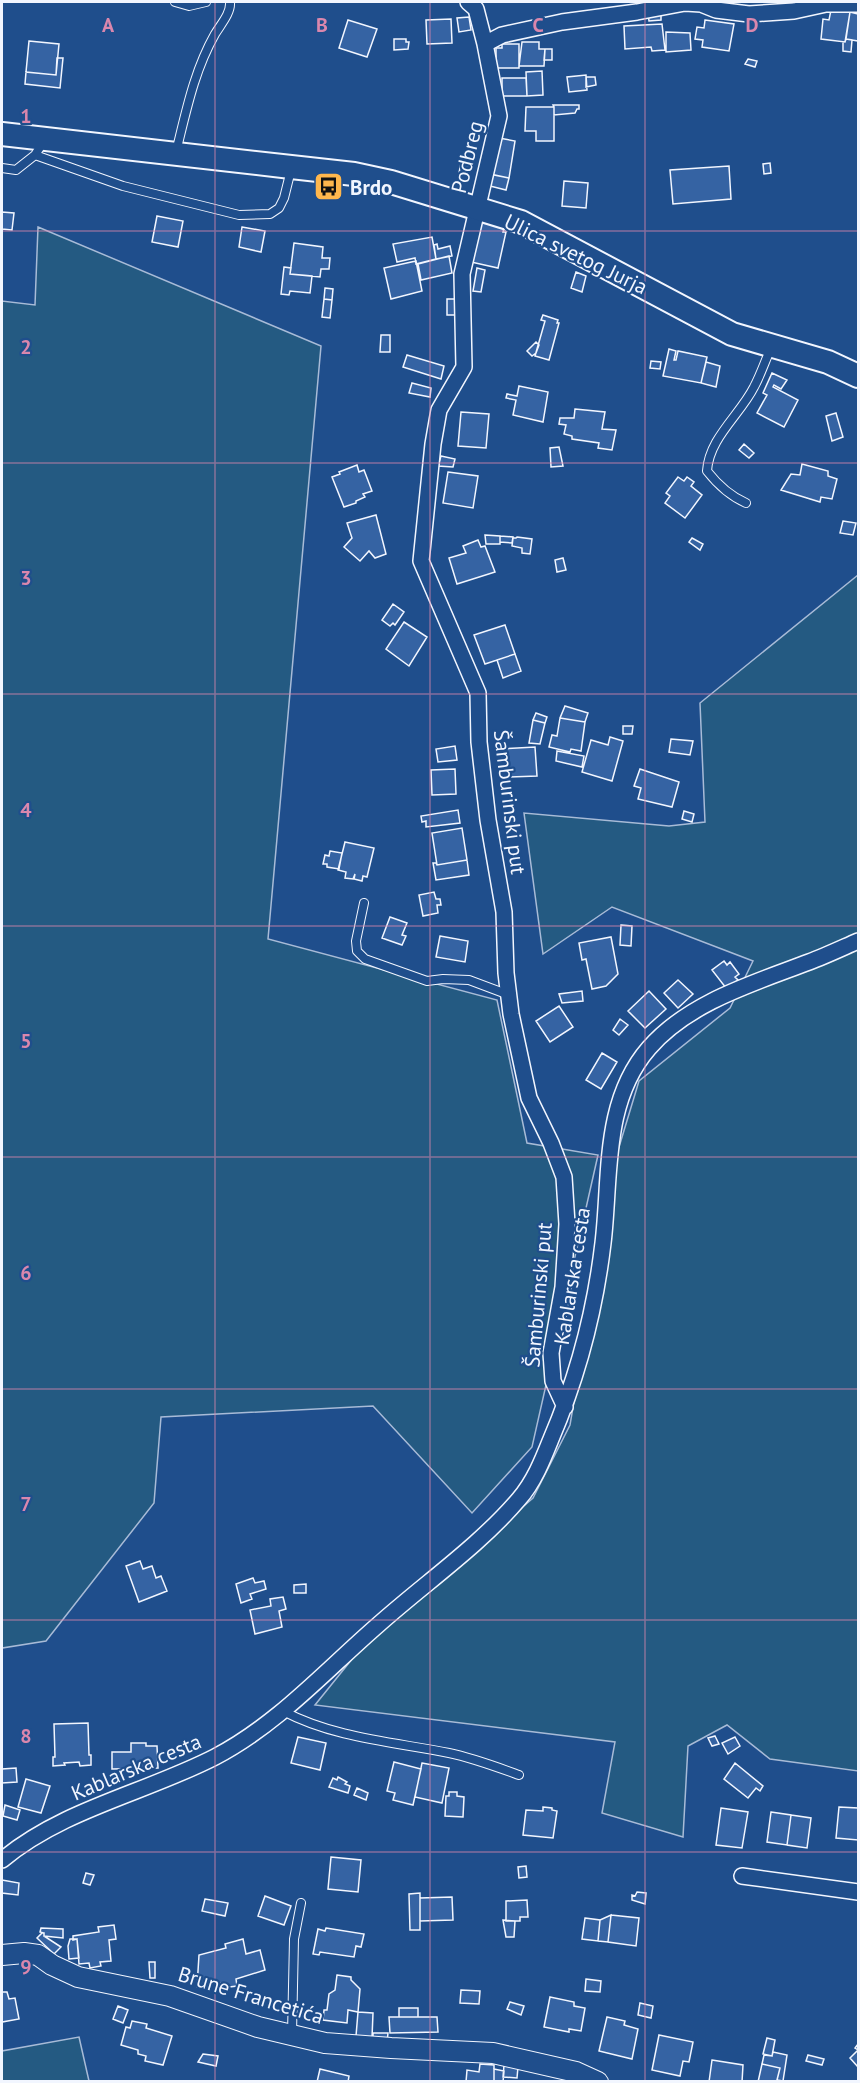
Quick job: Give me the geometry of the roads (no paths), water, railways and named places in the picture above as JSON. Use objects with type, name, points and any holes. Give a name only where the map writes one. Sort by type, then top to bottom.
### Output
[{"type":"main road","name":"Ulica svetog Jurja","points":[[2,134],[40,147],[175,154],[354,174],[391,182],[521,222],[732,334],[828,362],[858,376]]},
{"type":"street","name":"Podbreg","points":[[468,2],[476,9],[499,116],[476,208]]},
{"type":"street","points":[[485,44],[502,35],[562,22],[685,3],[749,14],[794,10],[826,4],[858,4]]},
{"type":"street","name":"Šamburinski put","points":[[476,208],[462,274],[464,367],[439,410],[421,561],[478,693],[479,742],[488,820],[504,912],[506,973],[519,1053],[529,1098],[551,1143],[564,1177],[567,1224],[563,1287],[551,1353],[553,1381],[565,1407]]},
{"type":"street","name":"Kablarska cesta","points":[[2,1857],[66,1820],[217,1756],[256,1732],[283,1711],[377,1625],[493,1526],[522,1496],[540,1465],[565,1407],[585,1344],[603,1243],[609,1160],[616,1113],[626,1083],[648,1048],[672,1026],[702,1007],[741,988],[858,941]]},
{"type":"street","points":[[742,1876],[858,1892]]},
{"type":"street","name":"Brune Francetića","points":[[2,1955],[24,1953],[38,1955],[52,1965],[78,1977],[170,1996],[247,2023],[325,2043],[391,2049],[493,2053],[576,2072],[598,2082]]},
{"type":"lane","points":[[175,2],[189,6],[206,2]]},
{"type":"lane","points":[[175,154],[196,73],[230,8],[230,2]]},
{"type":"lane","points":[[2,168],[16,170],[40,147],[123,186],[247,216],[270,214],[279,208],[284,198],[291,167]]},
{"type":"lane","points":[[746,502],[733,497],[714,480],[707,471],[707,459],[729,422],[754,388],[771,347]]},
{"type":"lane","points":[[364,903],[356,941],[357,951],[365,959],[427,981],[469,980],[509,995]]},
{"type":"lane","points":[[283,1711],[320,1726],[406,1746],[451,1753],[519,1775]]},
{"type":"lane","points":[[292,2035],[294,1939],[301,1903]]},
{"type":"place","name":"Brdo","points":[[329,187]]}]
